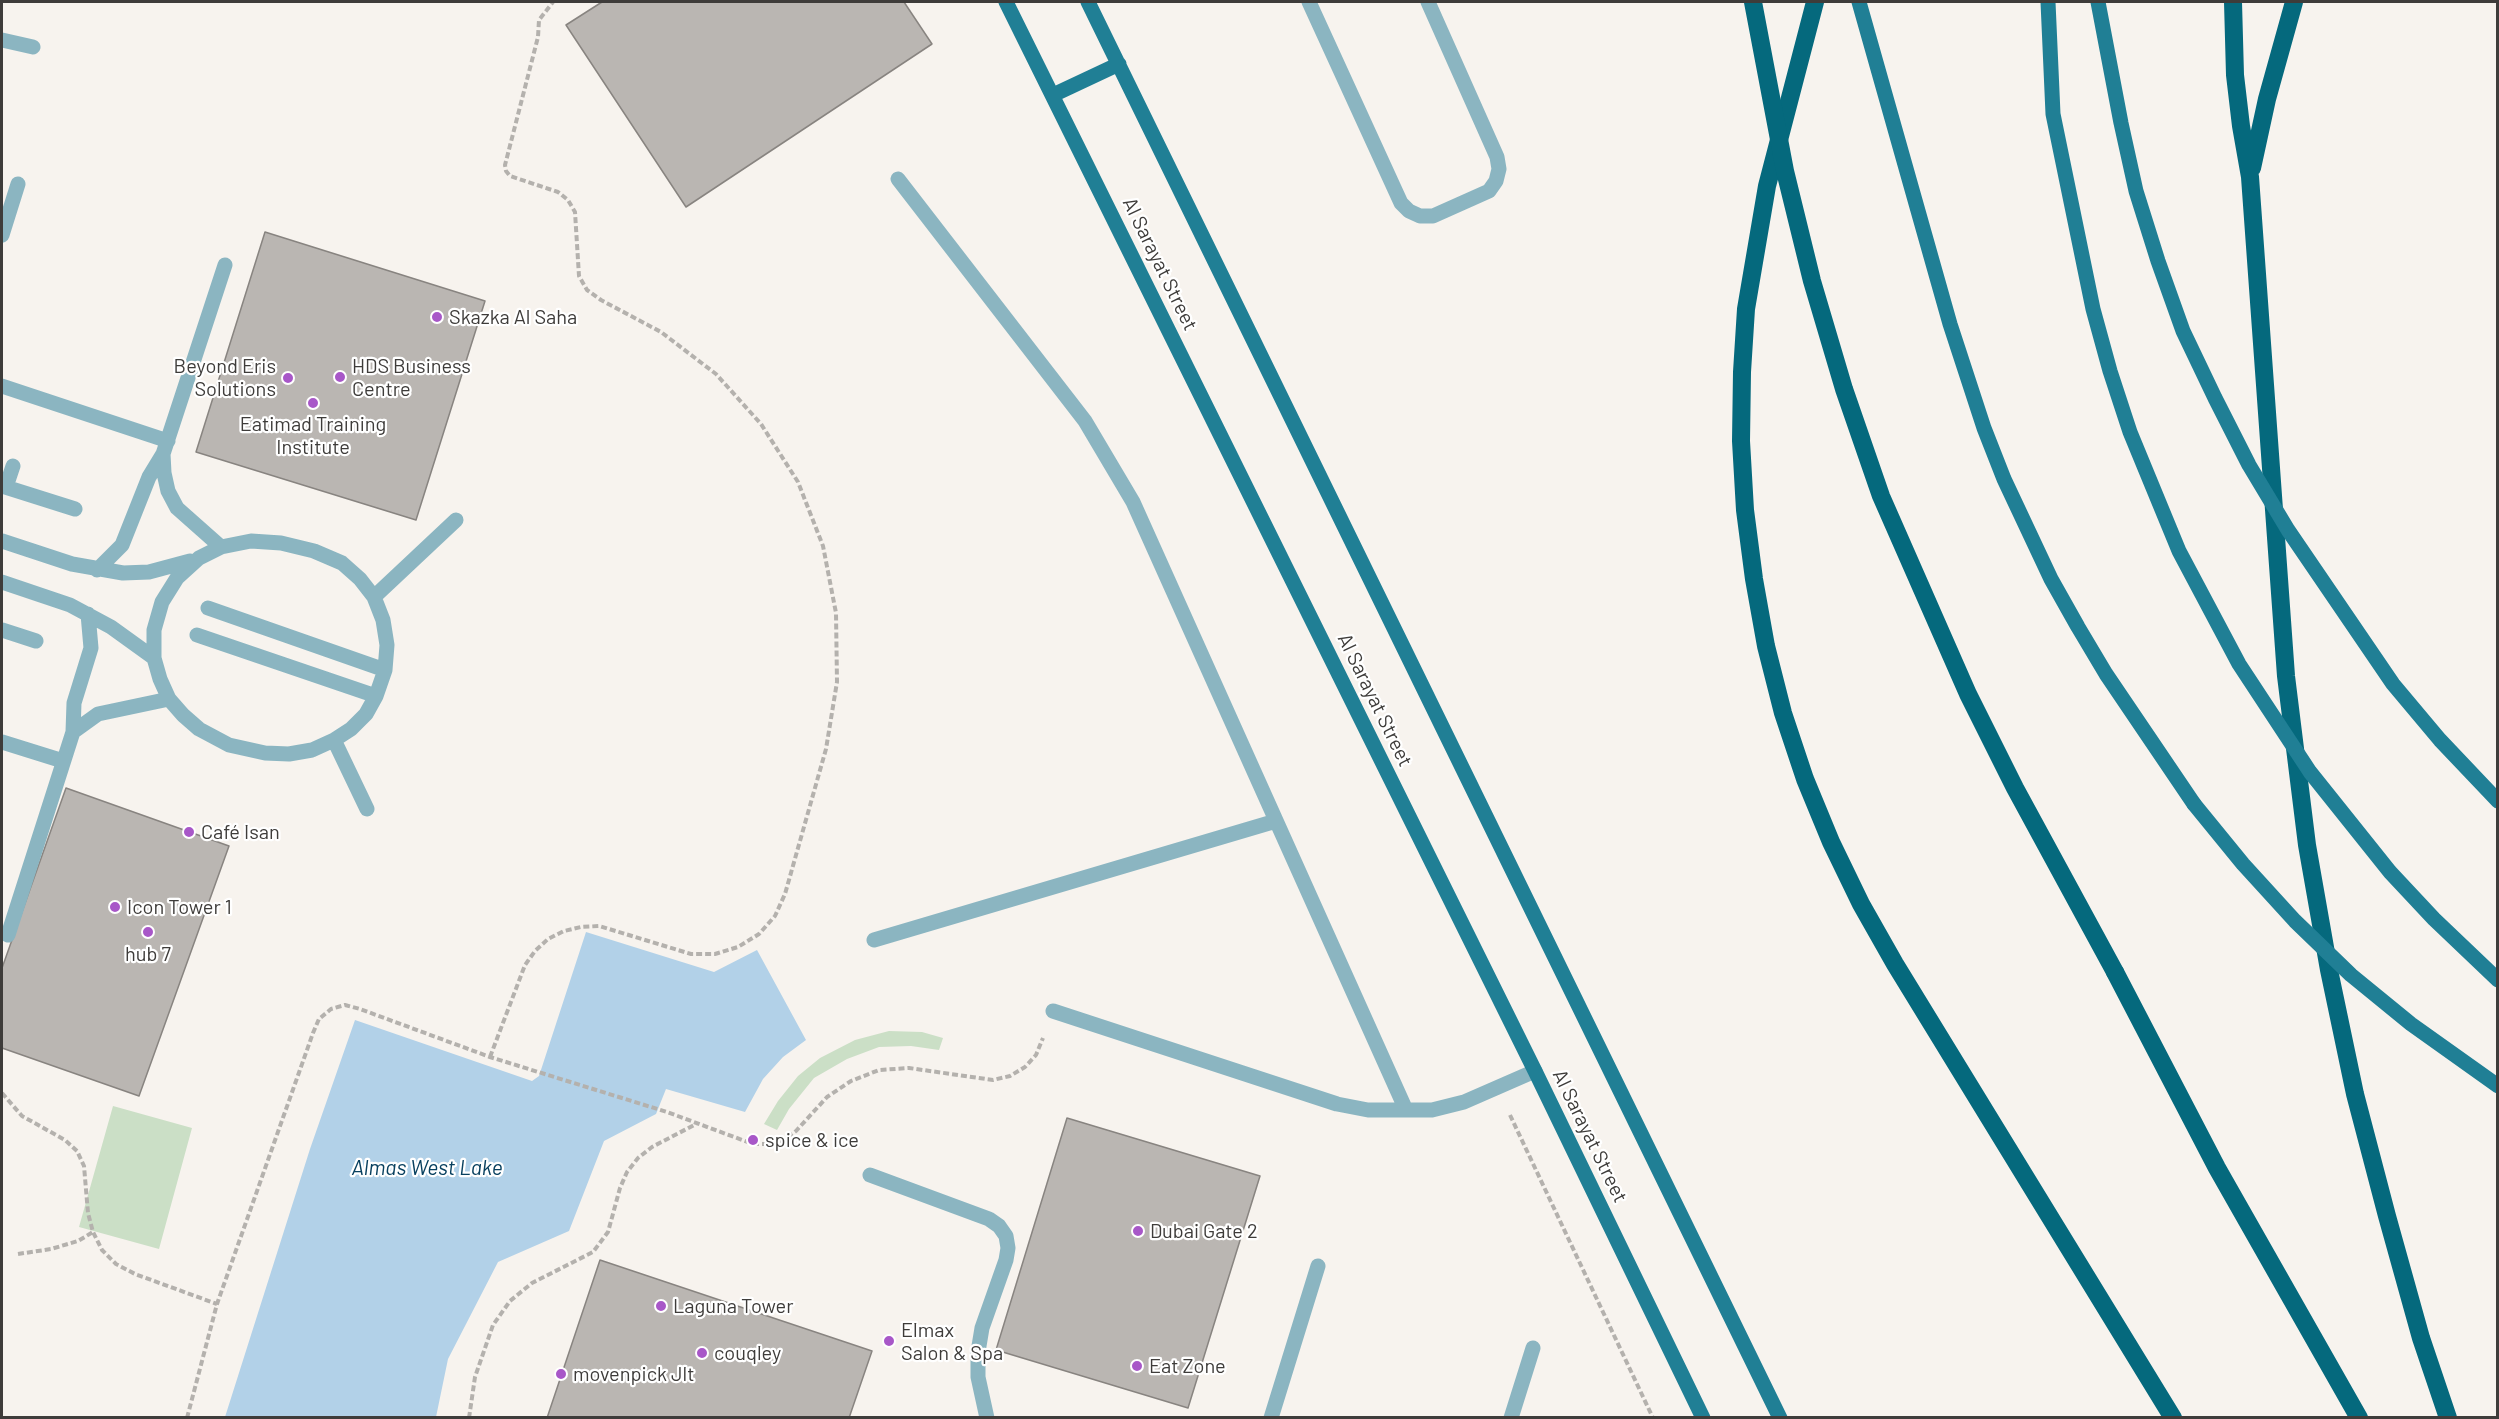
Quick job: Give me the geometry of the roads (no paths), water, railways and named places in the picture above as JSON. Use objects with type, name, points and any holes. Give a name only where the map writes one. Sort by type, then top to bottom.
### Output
[{"type":"highway","points":[[1753,2],[1785,171],[1810,270],[1844,389],[1881,495],[1968,694],[2015,788],[2115,972],[2217,1168],[2359,1418]]},
{"type":"highway","points":[[1815,2],[1767,186],[1746,309],[1742,372],[1741,441],[1745,510],[1754,579],[1783,713],[1805,779],[1831,842],[1861,904],[1895,964],[2173,1418]]},
{"type":"highway","points":[[2233,2],[2236,85],[2250,177],[2286,676],[2307,845],[2329,970],[2355,1094],[2421,1338],[2448,1418]]},
{"type":"highway","points":[[2250,177],[2267,99],[2294,2]]},
{"type":"main road","name":"Al Sarayat Street","points":[[1006,2],[1535,1071],[1703,1418]]},
{"type":"main road","points":[[1088,2],[1780,1418]]},
{"type":"main road","points":[[1859,2],[1950,324],[1984,428],[2027,529],[2078,627],[2112,683],[2194,804],[2242,864],[2295,921],[2351,975],[2411,1024],[2498,1086]]},
{"type":"main road","points":[[2048,2],[2053,114],[2093,309],[2130,432],[2179,551],[2239,664],[2310,772],[2390,872],[2434,919],[2498,980]]},
{"type":"main road","points":[[2098,2],[2136,190],[2183,331],[2215,398],[2249,465],[2288,530],[2393,684],[2440,741],[2498,801]]},
{"type":"main road","points":[[1053,95],[1119,63]]},
{"type":"lane","points":[[1309,2],[1401,203],[1409,211],[1420,216],[1432,216],[1489,191],[1496,181],[1499,169],[1497,157],[1428,2]]},
{"type":"lane","points":[[2,40],[33,47]]},
{"type":"lane","points":[[898,179],[1085,421],[1132,502],[1406,1110]]},
{"type":"lane","points":[[2,235],[18,184]]},
{"type":"lane","points":[[97,570],[122,545],[149,477],[165,448],[225,265]]},
{"type":"lane","points":[[2,386],[165,448]]},
{"type":"lane","points":[[165,448],[164,473],[168,491],[177,508],[221,547]]},
{"type":"lane","points":[[14,466],[4,486],[75,509]]},
{"type":"lane","points":[[374,597],[456,520]]},
{"type":"lane","points":[[2,541],[97,570],[123,573],[149,572],[174,567],[221,547],[250,541],[281,543],[314,551],[342,563],[360,579],[374,597],[383,620],[387,645],[386,670],[376,696],[366,714],[351,729],[312,750],[289,754],[265,753],[229,745],[199,729],[183,715],[169,699],[160,679],[154,658],[154,630],[162,602],[177,578],[199,558]]},
{"type":"lane","points":[[2,582],[51,597],[88,614],[154,658]]},
{"type":"lane","points":[[208,608],[386,670]]},
{"type":"lane","points":[[8,935],[73,732],[71,722],[74,703],[91,648],[88,614]]},
{"type":"lane","points":[[2,630],[36,641]]},
{"type":"lane","points":[[197,634],[376,696]]},
{"type":"lane","points":[[73,732],[98,714],[169,699]]},
{"type":"lane","points":[[334,740],[367,809]]},
{"type":"lane","points":[[2,742],[63,761]]},
{"type":"lane","points":[[874,940],[1276,821]]},
{"type":"lane","points":[[1053,1011],[1337,1104],[1368,1110],[1432,1110],[1464,1102],[1535,1071]]},
{"type":"lane","points":[[870,1175],[990,1219],[1006,1236],[1008,1248],[1006,1260],[982,1328],[978,1352],[978,1377],[987,1418]]},
{"type":"lane","points":[[1271,1418],[1318,1266]]},
{"type":"lane","points":[[1511,1418],[1533,1348]]},
{"type":"water","name":"Almas West Lake","points":[[586,932],[714,972],[757,950],[806,1040],[783,1057],[763,1079],[745,1112],[666,1089],[656,1114],[604,1141],[569,1231],[498,1262],[448,1359],[436,1417],[225,1417],[310,1149],[355,1020],[532,1081],[539,1076]]},
{"type":"place","name":"Skazka Al Saha","points":[[437,317]]},
{"type":"place","name":"HDS Business Centre","points":[[340,377]]},
{"type":"place","name":"Beyond Eris Solutions","points":[[288,378]]},
{"type":"place","name":"Eatimad Training Institute","points":[[313,403]]},
{"type":"place","name":"Café Isan","points":[[189,832]]},
{"type":"place","name":"Icon Tower 1","points":[[115,907]]},
{"type":"place","name":"hub 7","points":[[148,932]]},
{"type":"place","name":"spice & ice","points":[[753,1140]]},
{"type":"place","name":"Dubai Gate 2","points":[[1138,1231]]},
{"type":"place","name":"Laguna Tower","points":[[661,1306]]},
{"type":"place","name":"Elmax Salon & Spa","points":[[889,1341]]},
{"type":"place","name":"couqley","points":[[702,1353]]},
{"type":"place","name":"Eat Zone","points":[[1137,1366]]},
{"type":"place","name":"movenpick Jlt","points":[[561,1374]]}]
